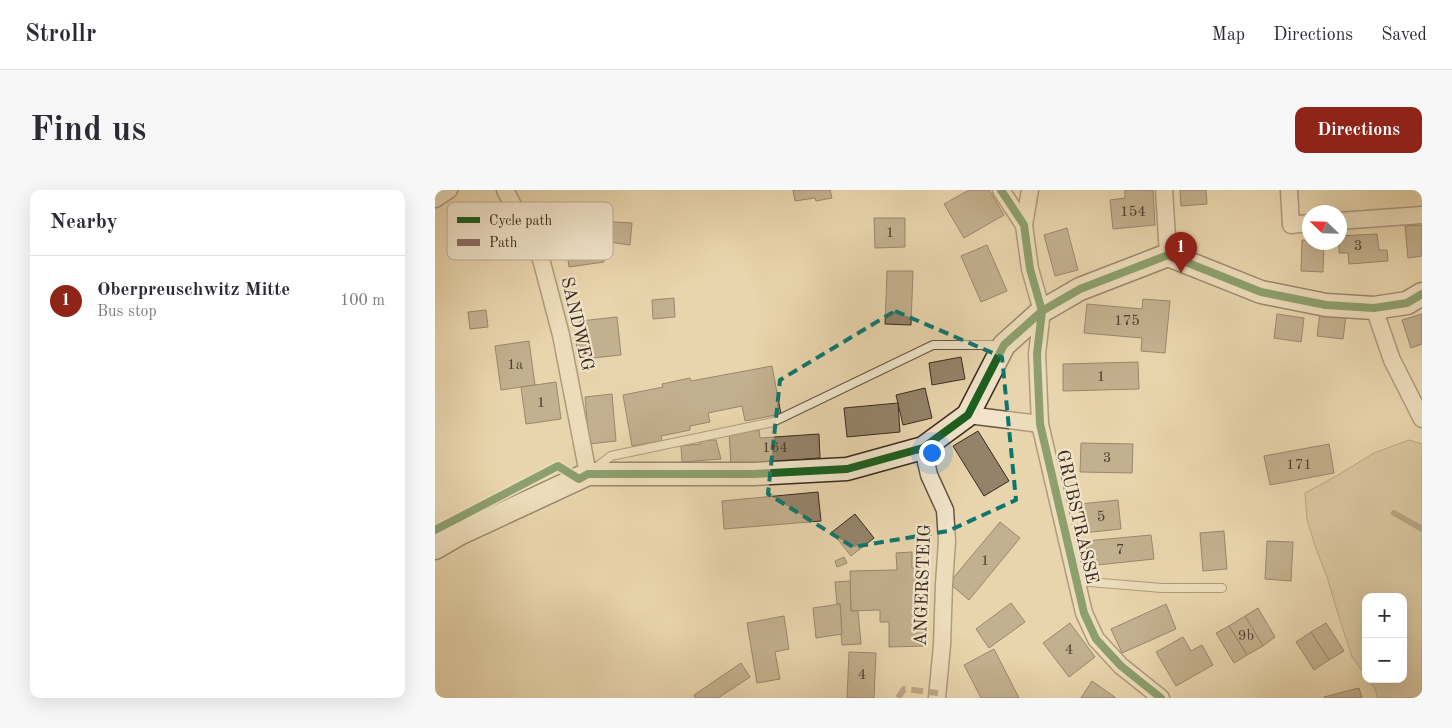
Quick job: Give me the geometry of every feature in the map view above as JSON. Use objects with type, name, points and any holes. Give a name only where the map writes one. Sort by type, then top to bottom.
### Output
[{"type":"street","points":[[435,199],[449,190]]},
{"type":"street","name":"SANDWEG","points":[[505,190],[511,202]]},
{"type":"street","points":[[1001,190],[1025,225]]},
{"type":"street","points":[[1030,190],[1025,225],[1030,269],[1042,311]]},
{"type":"street","points":[[1164,190],[1168,255]]},
{"type":"street","points":[[1289,190],[1291,224],[1302,223]]},
{"type":"street","points":[[1347,220],[1422,215]]},
{"type":"street","points":[[435,548],[459,534],[588,474],[755,474],[847,470],[923,448],[968,415],[1004,345],[1042,311],[1080,289],[1168,255],[1261,292],[1326,304],[1374,308],[1407,303],[1422,294]]},
{"type":"street","name":"SANDWEG","points":[[541,260],[561,335],[588,474]]},
{"type":"street","points":[[1374,308],[1392,360],[1422,420]]},
{"type":"street","name":"GRUBSTRASSE","points":[[1042,311],[1037,354],[1041,424],[1084,613],[1096,639],[1121,666],[1161,698]]},
{"type":"street","points":[[968,415],[1041,424]]},
{"type":"street","name":"ANGERSTEIG","points":[[923,448],[929,475],[945,510],[947,541],[942,645],[937,698]]},
{"type":"lane","points":[[588,474],[611,456],[773,422],[933,345],[1004,345]]},
{"type":"lane","name":"GRUBSTRASSE","points":[[1077,581],[1162,588],[1222,588]]},
{"type":"highlighted area","points":[[895,311],[1002,357],[1016,500],[948,531],[853,547],[768,494],[780,380]]},
{"type":"shaded area","points":[[1409,440],[1422,444],[1422,698],[1378,698],[1371,683],[1407,683],[1407,593],[1362,593],[1362,671],[1352,657],[1307,520],[1305,493],[1374,453]]},
{"type":"building","points":[[793,190],[830,190],[832,198],[816,201],[815,198],[795,201]]},
{"type":"building","points":[[969,190],[989,190],[1004,215],[964,238],[944,204]]},
{"type":"building","points":[[1125,190],[1153,190],[1155,225],[1113,229],[1110,200],[1125,198]]},
{"type":"building","points":[[1180,190],[1206,190],[1207,204],[1181,206]]},
{"type":"building","points":[[874,218],[905,218],[905,247],[875,248]]},
{"type":"building","points":[[613,222],[632,223],[630,245],[613,243]]},
{"type":"building","points":[[1422,225],[1422,256],[1408,258],[1405,226]]},
{"type":"building","points":[[1067,228],[1078,270],[1055,276],[1044,235]]},
{"type":"building","points":[[1377,234],[1379,250],[1387,250],[1388,261],[1349,264],[1348,253],[1339,253],[1339,250],[1347,250],[1347,236]]},
{"type":"building","points":[[1302,240],[1302,250],[1324,250],[1323,272],[1301,271]]},
{"type":"building","points":[[987,245],[1007,291],[981,302],[961,256]]},
{"type":"building","points":[[568,260],[604,260],[604,262],[569,267]]},
{"type":"building","points":[[887,271],[913,271],[911,325],[885,324]]},
{"type":"building","points":[[674,298],[675,317],[653,319],[652,300]]},
{"type":"building","points":[[1143,299],[1170,301],[1165,353],[1141,351],[1142,338],[1084,333],[1087,304],[1142,309]]},
{"type":"building","points":[[486,310],[488,327],[470,329],[468,312]]},
{"type":"building","points":[[1320,313],[1346,316],[1343,339],[1317,336]]},
{"type":"building","points":[[1277,314],[1304,318],[1301,342],[1274,338]]},
{"type":"building","points":[[1422,314],[1422,344],[1411,348],[1402,320]]},
{"type":"building","points":[[617,317],[621,355],[584,359],[583,348],[577,349],[575,332],[581,332],[580,321]]},
{"type":"building","points":[[529,341],[535,385],[501,390],[495,346]]},
{"type":"building","points":[[961,357],[965,379],[932,385],[929,363]]},
{"type":"building","points":[[1138,362],[1139,389],[1063,391],[1063,364]]},
{"type":"building","points":[[772,366],[781,414],[745,421],[742,406],[708,413],[710,422],[690,426],[690,430],[661,436],[662,441],[632,446],[623,395],[663,387],[662,384],[690,378],[691,381]]},
{"type":"building","points":[[556,382],[561,419],[526,424],[521,387]]},
{"type":"building","points":[[925,388],[932,418],[903,425],[896,395]]},
{"type":"building","points":[[612,394],[616,441],[589,444],[585,397]]},
{"type":"building","points":[[898,403],[900,432],[847,437],[844,408]]},
{"type":"building","points":[[759,430],[760,438],[819,434],[820,458],[731,465],[729,433]]},
{"type":"building","points":[[978,431],[1009,481],[984,496],[953,446]]},
{"type":"building","points":[[700,440],[716,440],[721,459],[682,462],[681,446],[700,444]]},
{"type":"building","points":[[1081,443],[1133,444],[1132,473],[1080,472]]},
{"type":"building","points":[[1329,444],[1334,473],[1270,485],[1264,456]]},
{"type":"building","points":[[818,492],[821,521],[724,529],[722,501]]},
{"type":"building","points":[[1118,500],[1121,529],[1083,533],[1080,504]]},
{"type":"building","points":[[855,514],[874,538],[851,556],[832,532]]},
{"type":"building","points":[[1000,522],[1020,538],[969,600],[949,583]]},
{"type":"building","points":[[1224,531],[1227,569],[1203,571],[1200,533]]},
{"type":"building","points":[[1151,535],[1154,559],[1088,566],[1086,541]]},
{"type":"building","points":[[1267,541],[1293,542],[1291,581],[1265,579]]},
{"type":"building","points":[[912,552],[912,568],[922,568],[924,646],[889,647],[889,622],[880,622],[880,610],[851,611],[850,571],[897,570],[896,553]]},
{"type":"building","points":[[844,557],[847,563],[837,567],[835,561]]},
{"type":"building","points":[[850,581],[851,611],[858,611],[861,644],[842,645],[840,604],[837,604],[835,582]]},
{"type":"building","points":[[1011,603],[1025,622],[989,648],[976,629]]},
{"type":"building","points":[[840,604],[842,634],[816,638],[813,608]]},
{"type":"building","points":[[1166,604],[1176,629],[1122,653],[1111,629]]},
{"type":"building","points":[[1258,608],[1275,637],[1263,646],[1245,616]]},
{"type":"building","points":[[784,616],[789,649],[775,652],[780,679],[757,683],[747,623]]},
{"type":"building","points":[[1245,616],[1263,646],[1247,655],[1229,626]]},
{"type":"building","points":[[1070,623],[1095,657],[1069,677],[1043,643]]},
{"type":"building","points":[[1326,623],[1344,651],[1329,660],[1311,632]]},
{"type":"building","points":[[1229,626],[1247,655],[1234,663],[1216,633]]},
{"type":"building","points":[[1311,632],[1329,660],[1314,670],[1296,642]]},
{"type":"building","points":[[1183,637],[1191,651],[1202,645],[1213,665],[1176,686],[1156,652]]},
{"type":"building","points":[[994,649],[1019,698],[981,698],[964,665]]},
{"type":"building","points":[[849,652],[876,653],[874,698],[847,698]]},
{"type":"building","points":[[741,663],[750,677],[718,698],[695,698],[694,695]]},
{"type":"building","points":[[1092,681],[1116,698],[1081,698]]},
{"type":"building","points":[[1359,688],[1362,698],[1324,698],[1324,697]]},
{"type":"waterway","points":[[1394,513],[1422,529]]},
{"type":"marked path","points":[[898,698],[904,689],[938,693]]},
{"type":"cycle path","points":[[1001,190],[1024,225],[1030,269],[1042,311],[1037,354],[1040,424],[1084,613],[1096,639],[1121,666],[1161,698]]},
{"type":"cycle path","points":[[435,530],[558,466],[579,479],[588,474],[754,474],[847,469],[923,448],[968,415],[1004,345],[1042,311],[1080,289],[1168,255],[1261,292],[1326,305],[1374,308],[1407,303],[1422,294]]},
{"type":"place","name":"Oberpreuschwitz Mitte","points":[[1181,273]]}]
